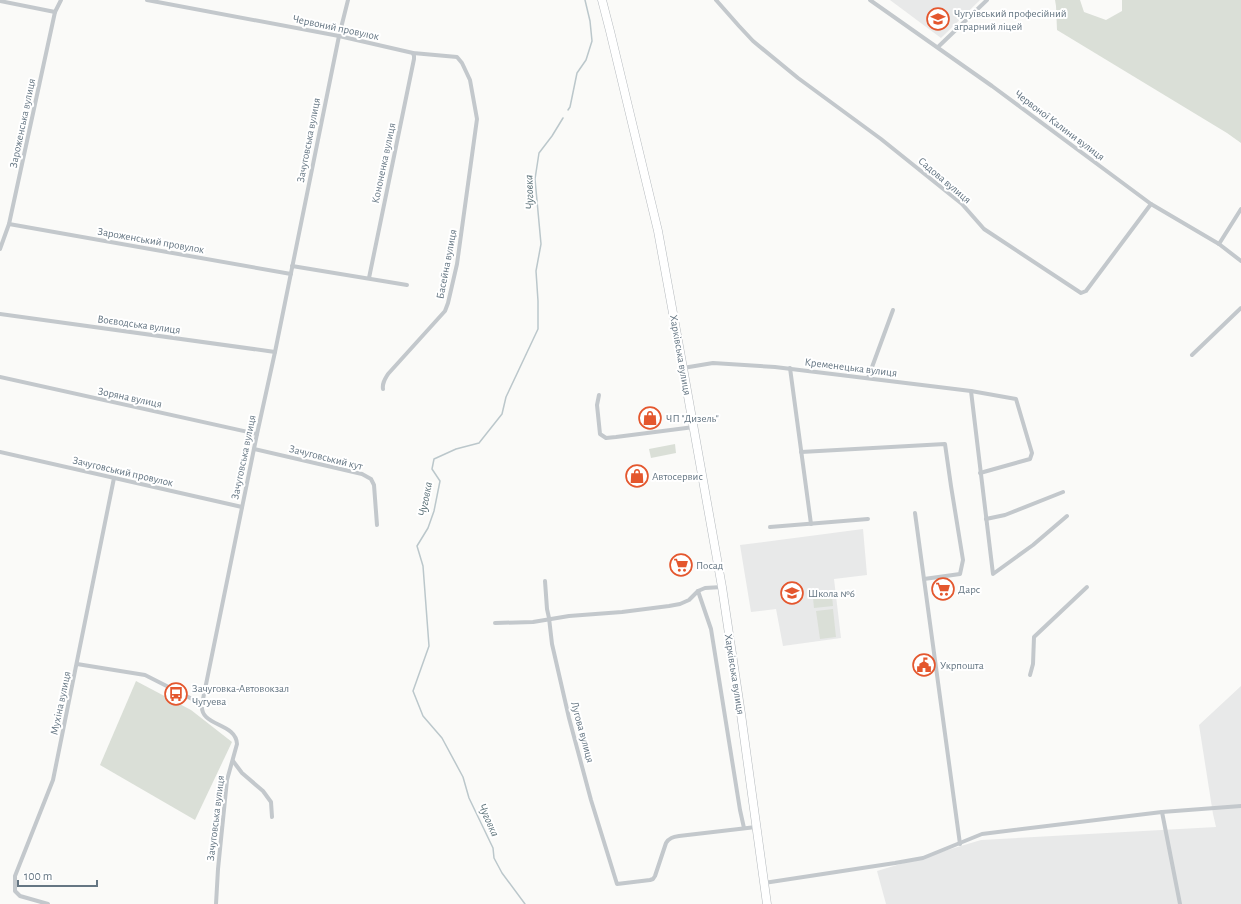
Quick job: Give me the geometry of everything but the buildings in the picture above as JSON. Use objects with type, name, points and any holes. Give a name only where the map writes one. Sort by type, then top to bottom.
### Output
[{"type":"highway","name":"Харківська вулиця","points":[[602,0],[658,231],[684,368],[722,587],[767,904]]},
{"type":"street","name":"Зароженська вулиця","points":[[0,249],[9,224],[55,12],[61,0]]},
{"type":"street","name":"Червоний провулок","points":[[148,0],[339,36],[413,53],[457,57],[462,63],[470,80],[477,119]]},
{"type":"street","name":"Зачуговська вулиця","points":[[216,904],[227,780],[233,761],[237,740],[230,731],[206,718],[202,710],[202,704],[257,434],[276,352],[339,36],[348,0]]},
{"type":"street","name":"Садова вулиця","points":[[716,0],[753,41],[798,78],[881,139],[962,204],[984,229],[1081,293],[1086,291],[1151,204]]},
{"type":"street","name":"Червоної Калини вулиця","points":[[870,0],[938,47],[1151,204],[1219,244],[1241,261]]},
{"type":"street","points":[[938,47],[987,0]]},
{"type":"street","points":[[0,1],[55,12]]},
{"type":"street","name":"Кононенка вулиця","points":[[369,278],[414,59],[413,53]]},
{"type":"street","name":"Басейна вулиця","points":[[384,389],[384,380],[388,374],[445,310],[448,302],[457,264],[477,119]]},
{"type":"street","points":[[1219,244],[1241,209]]},
{"type":"street","name":"Зароженський провулок","points":[[9,224],[291,274]]},
{"type":"street","points":[[292,266],[407,285]]},
{"type":"street","points":[[1192,355],[1241,308]]},
{"type":"street","points":[[868,378],[893,310]]},
{"type":"street","name":"Воєводська вулиця","points":[[0,314],[276,352]]},
{"type":"street","name":"Кременецька вулиця","points":[[684,368],[713,363],[790,368],[1016,399],[1032,453],[1030,458],[980,473]]},
{"type":"street","points":[[790,368],[811,524]]},
{"type":"street","name":"Зоряна вулиця","points":[[0,377],[257,434]]},
{"type":"street","points":[[971,392],[993,574],[1067,516]]},
{"type":"street","points":[[599,395],[597,405],[600,434],[606,438],[694,428]]},
{"type":"street","points":[[801,452],[945,444],[950,486],[963,560],[960,574],[924,579]]},
{"type":"street","name":"Зачуговський кут","points":[[254,449],[362,474],[371,479],[374,485],[378,526]]},
{"type":"street","name":"Зачуговський провулок","points":[[0,452],[242,507]]},
{"type":"street","name":"Мухіна вулиця","points":[[48,904],[20,896],[15,891],[15,876],[53,780],[114,478]]},
{"type":"street","points":[[986,519],[1005,515],[1063,492]]},
{"type":"street","points":[[915,513],[960,844]]},
{"type":"street","points":[[770,528],[868,519]]},
{"type":"street","name":"Лугова вулиця","points":[[546,580],[547,609],[550,618],[552,644],[569,718],[591,800],[617,884],[653,879],[666,842],[671,838],[744,828]]},
{"type":"street","points":[[495,623],[533,622],[550,618],[622,612],[669,606],[680,604],[688,600],[698,590],[722,587]]},
{"type":"street","points":[[1030,675],[1033,664],[1034,637],[1087,587]]},
{"type":"street","points":[[698,590],[711,629],[744,828],[757,827]]},
{"type":"street","points":[[77,664],[145,675],[202,704]]},
{"type":"street","points":[[233,761],[242,773],[263,791],[271,802],[272,817]]},
{"type":"street","points":[[764,882],[923,858],[982,834],[1162,812],[1241,806]]},
{"type":"street","points":[[1162,812],[1180,904]]},
{"type":"shaded area","name":"Чугуївський професійний аграрний ліцей","points":[[890,0],[980,0],[941,38]]},
{"type":"shaded area","points":[[1055,0],[1080,0],[1084,12],[1106,20],[1122,11],[1122,0],[1241,0],[1241,143],[1057,30]]},
{"type":"shaded area","points":[[675,444],[676,453],[651,458],[649,449]]},
{"type":"shaded area","name":"Школа №6","points":[[863,529],[867,575],[834,579],[841,638],[783,646],[776,609],[751,612],[740,545]]},
{"type":"shaded area","points":[[832,596],[833,606],[814,608],[813,598]]},
{"type":"shaded area","points":[[833,609],[836,637],[820,639],[816,611]]},
{"type":"shaded area","points":[[136,681],[191,710],[232,742],[195,820],[100,765]]},
{"type":"shaded area","points":[[1241,686],[1241,904],[886,904],[877,871],[981,840],[1216,827],[1199,725]]},
{"type":"waterway","name":"Чуговка","points":[[568,110],[570,107],[577,73],[586,60],[592,41],[590,21],[585,0]]},
{"type":"waterway","name":"Чуговка","points":[[525,904],[502,873],[494,858],[493,848],[469,798],[463,777],[442,738],[423,716],[413,691],[429,646],[423,566],[417,546],[428,528],[434,511],[440,481],[432,469],[434,459],[456,449],[479,443],[502,414],[506,397],[538,329],[536,271],[541,244],[535,179],[539,153],[563,118]]},
{"type":"place","name":"Чугуївський професійний аграрний ліцей","points":[[938,19]]},
{"type":"place","name":"ЧП \"Дизель\"","points":[[650,418]]},
{"type":"place","name":"Автосервис","points":[[637,476]]},
{"type":"place","name":"Посад","points":[[681,565]]},
{"type":"place","name":"Дарс","points":[[943,589]]},
{"type":"place","name":"Школа №6","points":[[792,593]]},
{"type":"place","name":"Укрпошта","points":[[924,665]]},
{"type":"place","name":"Зачуговка-Автовокзал Чугуева","points":[[176,694]]}]
